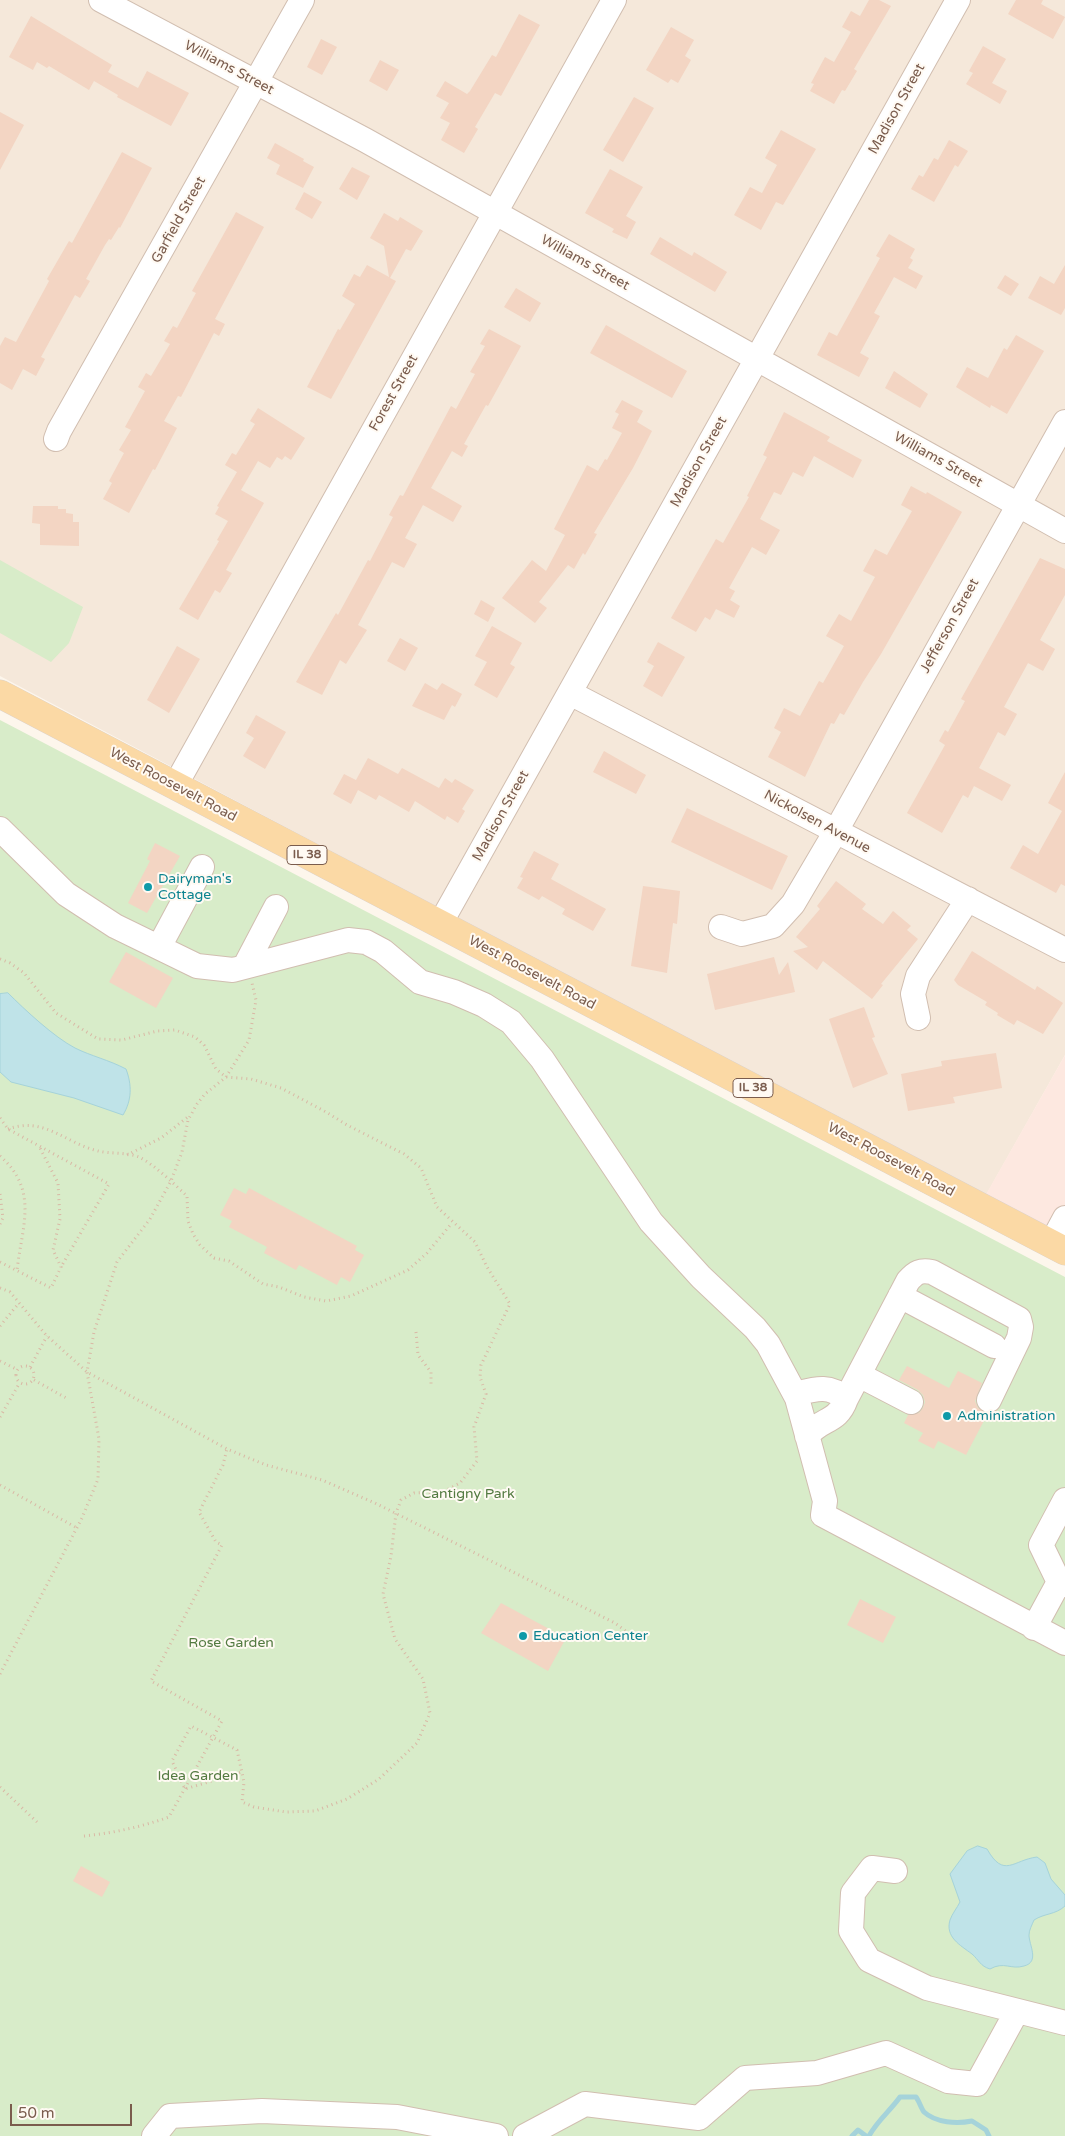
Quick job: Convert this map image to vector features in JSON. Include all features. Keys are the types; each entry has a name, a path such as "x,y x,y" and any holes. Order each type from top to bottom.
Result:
{"main road":[{"name":"West Roosevelt Road","path":"0,694 1058,1248"}],"street":[{"name":"Williams Street","path":"101,0 256,82 495,213 1065,531"},
{"name":"Garfield Street","path":"56,439 302,0"},
{"name":"Forest Street","path":"174,786 614,0"},
{"name":"Madison Street","path":"440,924 958,0"},
{"name":"Jefferson Street","path":"721,927 742,934 773,926 792,904 836,831 1065,422"},
{"name":"Nickolsen Avenue","path":"570,692 1065,950"},
{"path":"0,829 30,861 66,894 115,926 197,966 233,970 348,940 366,942 382,951 420,982 454,992 484,1005 510,1022 542,1059 651,1222 701,1277 755,1328 768,1344 795,1394 825,1501 823,1515 1065,1643"},
{"path":"159,947 202,868"},
{"path":"918,1018 913,994 918,976 968,900"},
{"path":"245,966 276,907"},
{"path":"1058,1248 1065,1218"},
{"path":"807,1436 814,1427 835,1418 842,1410 900,1296 915,1273 923,1271 932,1272 1019,1318 1021,1327 1019,1338 989,1400"},
{"path":"900,1296 994,1346"},
{"path":"859,1375 911,1402"},
{"path":"795,1394 810,1390 831,1389 839,1392 846,1399"},
{"path":"1034,1628 1062,1584 1041,1544 1065,1500"},
{"path":"895,1871 872,1868 853,1893 851,1931 869,1960 928,1988 1065,2023"},
{"path":"525,2136 585,2104 699,2118 745,2078 817,2073 886,2053 948,2081 977,2084 1017,2011"},
{"path":"154,2136 170,2116 262,2110 397,2117 496,2136"}],"path":[{"path":"0,959 10,963 24,973 56,1013 98,1039 122,1040 157,1030 175,1030 195,1037 204,1045 216,1069 226,1077 251,1079 281,1088 404,1154 421,1168 437,1207 474,1242 510,1304 481,1365 480,1377 486,1394 474,1427 477,1461 460,1483 443,1492 414,1493 401,1500 396,1513 391,1556 383,1594 395,1639 423,1679 430,1713 417,1743 379,1779 347,1799 315,1810 286,1812 254,1807 242,1802 244,1782 237,1750 191,1726 172,1761 185,1788"},
{"path":"0,1674 77,1528 98,1480 99,1439 87,1372 94,1332 117,1262 150,1218 171,1181 182,1152 184,1136 192,1113 205,1094 226,1077 249,1040 255,1018 256,1000 245,966"},
{"path":"126,1155 161,1138 192,1113"},
{"path":"0,1118 8,1129 109,1184 51,1288 0,1262"},
{"path":"8,1129 22,1124 38,1127 53,1131 97,1151 138,1157 171,1181 187,1196 188,1221 193,1234 200,1245 214,1258 229,1261 263,1284 279,1287 304,1298 326,1301 350,1296 408,1270 427,1253 452,1223"},
{"path":"39,1146 58,1183 60,1219 53,1250 61,1267"},
{"path":"0,1156 12,1166 22,1183 25,1210 17,1270"},
{"path":"0,1194 4,1218 0,1224"},
{"path":"0,1288 10,1292 47,1336 87,1372 227,1449 266,1465 322,1480 396,1513 615,1623 635,1638"},
{"path":"0,1326 19,1303"},
{"path":"416,1332 418,1355 431,1372 431,1386"},
{"path":"30,1367 47,1336"},
{"path":"0,1361 16,1370"},
{"path":"16,1370 23,1366 30,1367 34,1373 34,1380"},
{"path":"16,1370 19,1384"},
{"path":"19,1384 28,1384 34,1380"},
{"path":"34,1380 68,1399"},
{"path":"0,1417 19,1384"},
{"path":"84,1836 122,1831 169,1817 222,1721 151,1681 222,1545 216,1542 199,1512 223,1465 227,1449"},
{"path":"0,1485 77,1528"},
{"path":"185,1788 242,1772"},
{"path":"0,1787 37,1822"}],"shaded area":[{"path":"0,0 1065,0 1065,1055 985,1197 0,676"},
{"path":"1065,1055 1065,1237 985,1196"}],"green space":[{"path":"0,560 83,607 69,643 51,662 0,633"},
{"name":"Cantigny Park","path":"0,720 1065,1277 1065,2136 0,2136"}],"water":[{"path":"8,993 40,1023 67,1043 81,1051 126,1069 130,1092 128,1104 123,1115 74,1098 11,1082 0,1072 0,994"},
{"path":"978,1846 987,1849 993,1858 1004,1866 1037,1857 1045,1863 1051,1879 1065,1895 1065,1906 1034,1920 1029,1935 1033,1957 1029,1964 1019,1967 999,1966 987,1968 952,1936 949,1926 950,1920 960,1902 950,1874 967,1851"}],"building":[{"path":"869,0 879,0 891,6 854,69 857,71 845,91 842,90 834,104 810,91 814,84 811,83 825,57 834,62 851,32 842,27 851,11 860,16"},
{"path":"1016,0 1043,0 1041,4 1065,17 1053,39 1008,14"},
{"path":"519,14 540,25 501,96 495,93 475,127 478,129 464,153 441,140 450,123 440,118 449,103 436,96 445,81 467,94 492,55 496,57"},
{"path":"31,16 112,65 108,72 138,88 147,71 189,93 171,126 117,97 118,95 94,81 89,90 49,66 47,68 37,62 33,70 9,57"},
{"path":"671,27 694,40 685,56 691,60 678,83 671,79 668,83 646,70"},
{"path":"321,39 337,47 322,75 307,67"},
{"path":"983,46 1006,59 992,83 1007,91 1000,104 966,84 973,73 969,71"},
{"path":"380,60 399,70 387,91 369,81"},
{"path":"634,97 654,108 623,162 603,150"},
{"path":"0,112 24,125 0,170"},
{"path":"781,130 816,149 783,205 776,202 761,230 734,215 750,187 762,193 777,165 765,158"},
{"path":"949,140 968,151 958,167 955,165 934,202 911,189 919,175 923,177 934,158 938,160"},
{"path":"275,143 304,159 303,161 314,167 303,188 276,174 280,165 267,158"},
{"path":"122,152 152,168 120,228 105,245 86,279 90,281 80,298 75,295 41,357 45,359 36,376 23,369 12,390 0,383 0,346 5,337 16,342 49,281 47,279 69,241 72,243"},
{"path":"352,167 370,176 357,200 339,189"},
{"path":"610,169 643,187 626,216 636,222 627,239 612,232 614,229 585,213"},
{"path":"304,192 322,202 312,219 295,209"},
{"path":"236,212 264,227 215,319 225,324 219,336 214,333 181,397 178,396 164,421 177,428 129,513 103,499 112,483 109,481 124,453 119,450 131,430 125,427 145,391 138,387 146,373 151,376 170,344 164,341 173,326 177,328 196,293 192,291"},
{"path":"384,213 398,221 400,217 423,231 411,251 406,249 390,278 396,281 331,399 307,387 338,329 340,330 355,304 342,296 354,274 360,277 367,265 389,277 384,246 370,238"},
{"path":"889,234 915,249 910,258 913,260 908,268 923,276 916,289 894,277 874,313 880,316 860,353 869,358 859,377 817,355 829,332 837,336 880,258 876,256"},
{"path":"660,237 692,256 694,252 727,272 715,292 650,254"},
{"path":"1065,265 1065,308 1061,315 1028,298 1040,276 1054,284"},
{"path":"1005,275 1019,284 1011,296 997,288"},
{"path":"516,288 541,303 530,322 504,307"},
{"path":"606,325 687,371 672,398 590,353"},
{"path":"489,329 521,346 488,406 486,405 464,444 468,446 462,457 452,451 431,488 462,506 453,522 423,505 405,538 417,544 404,568 392,562 358,625 367,630 346,664 340,660 322,695 296,682 336,613 338,615 368,560 370,561 393,517 389,515 400,495 403,496 451,406 456,409 475,374 470,372 485,346 480,344"},
{"path":"1016,335 1044,351 1007,414 991,405 990,408 956,387 967,367 988,378 1004,348 1007,350"},
{"path":"894,371 928,394 920,408 885,388"},
{"path":"622,400 643,411 637,422 652,431 633,468 594,533 597,534 585,555 583,553 574,569 568,565 539,602 547,608 535,623 502,598 532,560 546,571 565,535 554,529 587,465 598,471 605,459 607,460 622,433 612,428 619,414 615,412"},
{"path":"258,408 305,438 291,460 285,456 282,460 277,457 270,468 258,461 241,490 264,503 226,570 232,573 220,593 215,590 198,620 179,609 219,541 217,540 228,521 215,514 219,507 217,506 237,472 225,465 232,453 236,455 255,424 250,421"},
{"path":"784,412 830,437 827,441 862,460 853,478 814,456 803,477 793,472 781,495 774,492 760,519 780,530 766,555 752,547 729,588 735,591 730,600 740,606 734,618 716,609 710,620 705,617 696,632 671,618 716,539 723,543 749,497 747,496 767,457 763,455"},
{"path":"911,486 926,494 927,492 962,512 844,715 840,713 834,724 831,723 805,777 768,757 781,732 774,728 784,708 800,716 819,681 823,683 844,646 826,636 839,614 851,621 875,577 863,571 875,549 887,555 912,511 901,505"},
{"path":"33,506 58,506 58,509 66,509 66,513 73,514 73,522 79,522 79,546 40,545 40,524 32,523"},
{"path":"1040,558 1065,569 1065,595 1040,640 1055,649 1043,671 1028,663 1004,707 1017,714 1005,736 998,732 979,768 1011,785 1002,801 974,786 968,798 963,795 942,833 907,813 945,745 939,741 945,730 948,732 965,701 961,699"},
{"path":"481,600 495,608 488,622 474,614"},
{"path":"492,626 522,643 510,664 515,667 497,698 474,685 487,662 475,656"},
{"path":"400,638 418,648 405,671 387,661"},
{"path":"658,642 685,657 662,697 643,686 654,666 647,662"},
{"path":"177,646 200,659 169,713 147,700"},
{"path":"425,683 437,690 442,683 462,694 455,707 452,705 444,720 412,706"},
{"path":"256,715 286,732 265,769 243,756 254,738 246,733"},
{"path":"604,751 646,775 636,794 593,772"},
{"path":"368,758 398,774 402,768 439,788 445,778 452,783 455,779 474,790 462,809 465,811 458,823 447,816 445,820 415,801 409,812 379,795 376,800 358,790 351,804 333,794 344,774 356,780"},
{"path":"1065,772 1065,886 1061,884 1056,893 1010,868 1023,845 1038,854 1062,811 1048,803"},
{"path":"687,808 788,856 772,890 671,842"},
{"name":"Dairyman's Cottage","path":"155,843 180,856 147,913 128,903 150,861 147,859"},
{"path":"534,851 559,864 551,879 606,909 593,931 562,914 565,909 542,896 539,900 517,888 523,878 520,877"},
{"path":"836,881 866,904 862,909 883,924 893,911 911,926 907,930 918,939 881,984 883,985 872,999 823,961 817,970 793,951 808,947 796,937 820,909 817,906"},
{"path":"643,886 680,891 677,924 673,923 667,973 631,966"},
{"path":"972,951 1035,990 1037,986 1063,1003 1043,1034 1017,1020 1014,1025 985,1005 987,1002 958,985 954,980"},
{"path":"126,952 173,978 156,1008 109,982"},
{"path":"774,957 779,975 788,962 795,992 715,1010 707,974"},
{"path":"864,1007 875,1037 872,1038 888,1074 853,1088 829,1019"},
{"path":"996,1053 1002,1088 953,1097 955,1103 908,1111 901,1074 942,1066 941,1061"},
{"path":"234,1188 246,1194 249,1188 357,1246 355,1250 364,1255 350,1282 341,1277 337,1285 299,1265 296,1270 264,1253 267,1247 229,1227 232,1221 220,1215"},
{"name":"Administration","path":"907,1366 949,1388 958,1371 982,1383 975,1401 978,1408 988,1413 966,1455 938,1441 934,1449 918,1441 923,1433 904,1423 908,1415 919,1413 925,1402 923,1395 918,1390 899,1380"},
{"path":"860,1599 896,1617 883,1643 847,1625"},
{"name":"Education Center","path":"501,1603 566,1638 548,1671 481,1633"},
{"path":"81,1866 110,1882 102,1897 73,1881"}],"waterway":[{"path":"869,2136 900,2097 916,2097 924,2112 934,2118 953,2122 972,2121 986,2130 989,2136"},
{"path":"852,2136 858,2130 866,2136"}],"place":[{"name":"Dairyman's Cottage","path":"148,887"},
{"name":"Administration","path":"947,1416"},
{"name":"Education Center","path":"523,1636"}],"park label":[{"name":"Rose Garden","path":"231,1643"},
{"name":"Idea Garden","path":"198,1776"}]}
